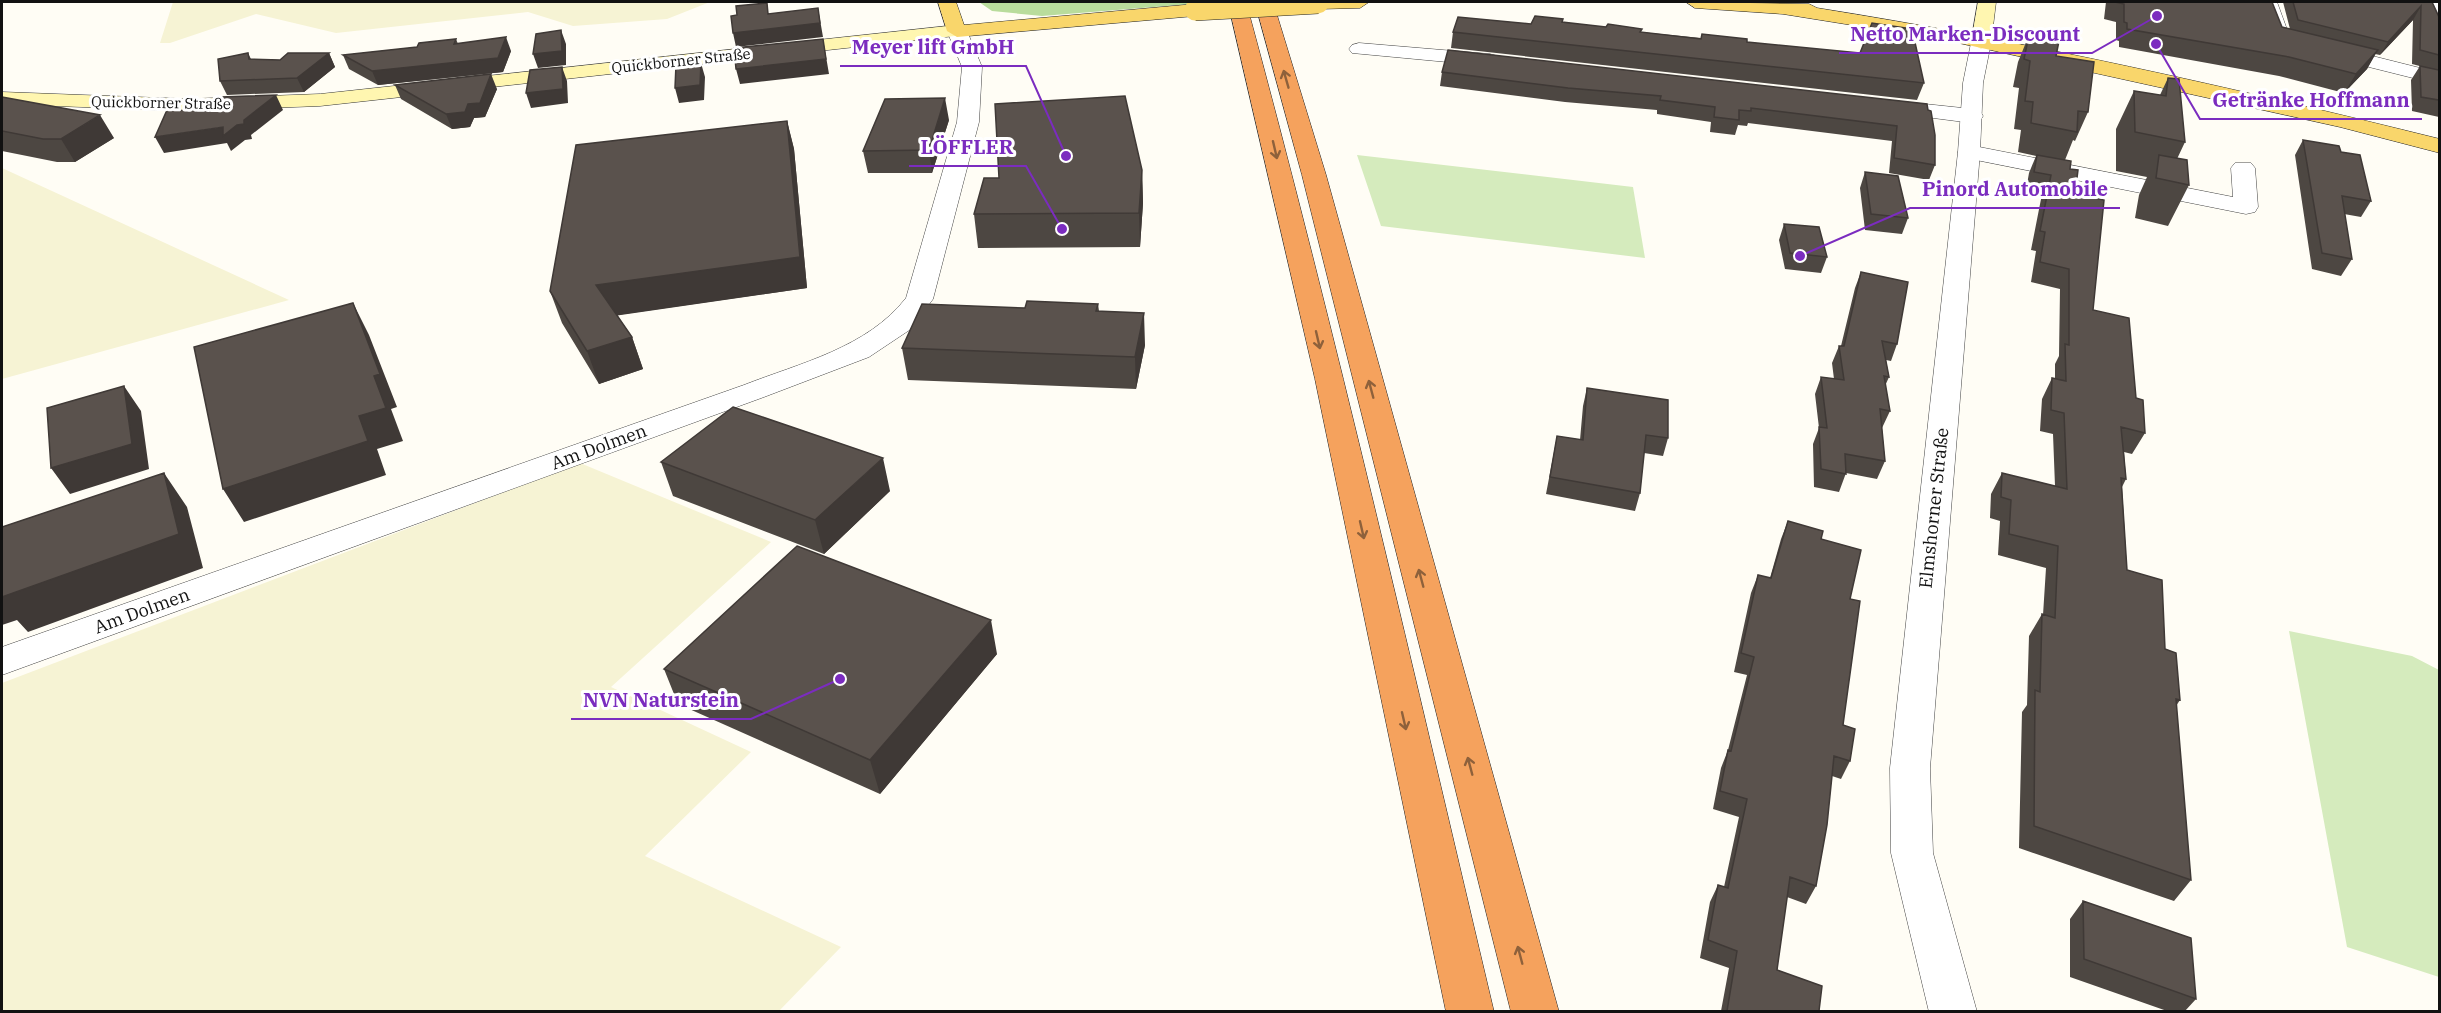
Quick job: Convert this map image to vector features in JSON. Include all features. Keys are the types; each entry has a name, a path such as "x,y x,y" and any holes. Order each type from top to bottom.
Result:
{"highway":[{"path":"1237,2 1306,286 1470,1011"},
{"path":"1264,2 1317,186 1535,1011"}],"main road":[{"path":"947,2 957,31"},
{"name":"Quickborner Straße","path":"2,98 189,105 320,100 957,31 1195,10 1360,2"},
{"path":"1695,2 1736,3 1786,9 1982,38 2439,146"},
{"name":"Elmshorner Straße","path":"1982,38 1987,2"}],"street":[{"path":"2268,2 2281,49 2429,76"},
{"path":"2400,2 2427,6"},
{"name":"Am Dolmen","path":"2,661 764,387 859,351 893,329 901,323 919,299 968,122 972,67 957,31"},
{"name":"Elmshorner Straße","path":"1953,1011 1912,853 1910,768 1969,152 1973,83 1982,38"},
{"path":"1359,49 1514,62"},
{"path":"1870,104 1972,116"},
{"path":"1969,152 2246,207 2242,168"}],"shaded area":[{"path":"173,2 710,2 667,19 573,26 528,12 336,33 256,14 170,43 160,43"},
{"path":"2,168 289,300 2,379"},
{"path":"580,463 771,542 611,687 751,752 645,856 841,947 779,1011 2,1012 2,683"}],"green space":[{"path":"979,2 1216,2 1042,16 992,11"},
{"path":"1357,155 1633,187 1645,258 1381,226"},
{"path":"2289,631 2412,656 2439,670 2439,977 2347,947"}],"building":[{"path":"2115,2 2272,2 2282,27 2378,50 2356,74 2289,57 2127,29 2127,23 2124,22 2124,4"},
{"path":"2293,2 2432,2 2439,17 2439,55 2420,50 2421,6 2388,42 2298,20"},
{"path":"767,3 768,14 818,8 820,23 733,33 731,16 737,15 736,6"},
{"path":"1535,16 1563,19 1562,22 1606,27 1608,24 1642,29 1640,32 1701,39 1702,34 1747,39 1747,42 1860,53 1872,23 1912,29 1924,83 1453,32 1458,17 1531,24"},
{"path":"561,30 562,51 533,54 536,34"},
{"path":"2029,35 2059,41 2056,56 2094,62 2088,112 2078,111 2077,132 2031,123 2033,102 2025,101 2030,61 2024,59"},
{"path":"506,37 498,58 372,71 343,55 417,47 419,43 456,39 454,44"},
{"path":"823,39 826,59 736,69 734,48"},
{"path":"1448,50 1927,104 1928,110 1931,111 1935,135 1935,165 1894,158 1897,126 1751,108 1751,111 1739,110 1739,120 1714,117 1715,107 1660,100 1661,96 1568,88 1442,72"},
{"path":"248,53 249,59 280,60 288,53 329,53 297,78 220,81 218,59"},
{"path":"701,63 700,85 675,88 676,65"},
{"path":"2420,66 2439,70 2439,100 2421,97"},
{"path":"562,67 563,89 526,93 530,70"},
{"path":"491,74 480,103 468,104 465,112 446,114 395,85"},
{"path":"2168,78 2179,79 2185,142 2135,132 2134,91 2166,96"},
{"path":"276,95 244,120 244,124 237,125 223,136 223,127 155,137 167,110 222,111 221,97"},
{"path":"1125,96 1142,170 1139,213 974,214 984,178 999,178 995,104"},
{"path":"2,97 100,115 61,139 43,139 2,131"},
{"path":"945,98 929,150 863,151 885,99"},
{"path":"787,121 800,257 596,285 632,337 587,351 550,291 576,145"},
{"path":"2303,140 2339,146 2341,152 2360,155 2371,201 2342,196 2352,259 2322,253"},
{"path":"2037,155 2071,161 2070,169 2078,170 2075,194 2104,200 2093,310 2129,318 2136,398 2143,400 2145,433 2121,427 2126,479 2121,478 2127,570 2162,580 2165,649 2176,653 2180,700 2176,699 2191,880 2034,826 2035,690 2040,692 2042,614 2055,618 2058,546 2009,534 2011,500 2001,497 2002,473 2067,489 2064,413 2051,410 2052,378 2066,381 2065,344 2069,345 2069,269 2040,262 2045,232 2040,231 2051,175 2034,172"},
{"path":"2159,155 2187,160 2189,185 2156,178"},
{"path":"1865,172 1898,176 1908,218 1871,214"},
{"path":"1784,224 1819,227 1827,257 1790,253"},
{"path":"1861,272 1908,282 1897,344 1882,341 1889,377 1884,376 1890,411 1880,409 1885,461 1845,454 1846,474 1821,469 1819,427 1827,428 1821,377 1844,380 1839,346 1844,346"},
{"path":"1027,301 1098,304 1096,311 1144,313 1135,357 902,348 922,304 1025,308"},
{"path":"353,303 380,374 374,376 386,408 359,416 368,441 223,489 194,347"},
{"path":"124,386 132,444 51,468 47,408"},
{"path":"1587,388 1668,400 1668,438 1646,435 1640,493 1550,477 1557,436 1583,440"},
{"path":"733,407 883,458 815,520 661,462"},
{"path":"164,473 179,534 2,597 2,527"},
{"path":"1788,521 1823,531 1821,539 1861,550 1850,599 1860,601 1843,725 1855,729 1850,761 1834,756 1827,825 1816,886 1790,877 1777,970 1822,986 1819,1011 1727,1011 1737,951 1708,940 1718,885 1728,888 1747,799 1720,791 1728,750 1731,751 1754,657 1741,653 1758,575 1771,578"},
{"path":"797,546 991,620 870,760 664,669"},
{"path":"2083,901 2191,938 2196,999 2084,959"}],"place":[{"name":"Netto Marken-Discount","path":"2157,16"},
{"name":"Getränke Hoffmann","path":"2156,44"},
{"name":"Meyer lift GmbH","path":"1066,156"},
{"name":"LÖFFLER","path":"1062,229"},
{"name":"Pinord Automobile","path":"1800,256"},
{"name":"NVN Naturstein","path":"840,679"}]}
